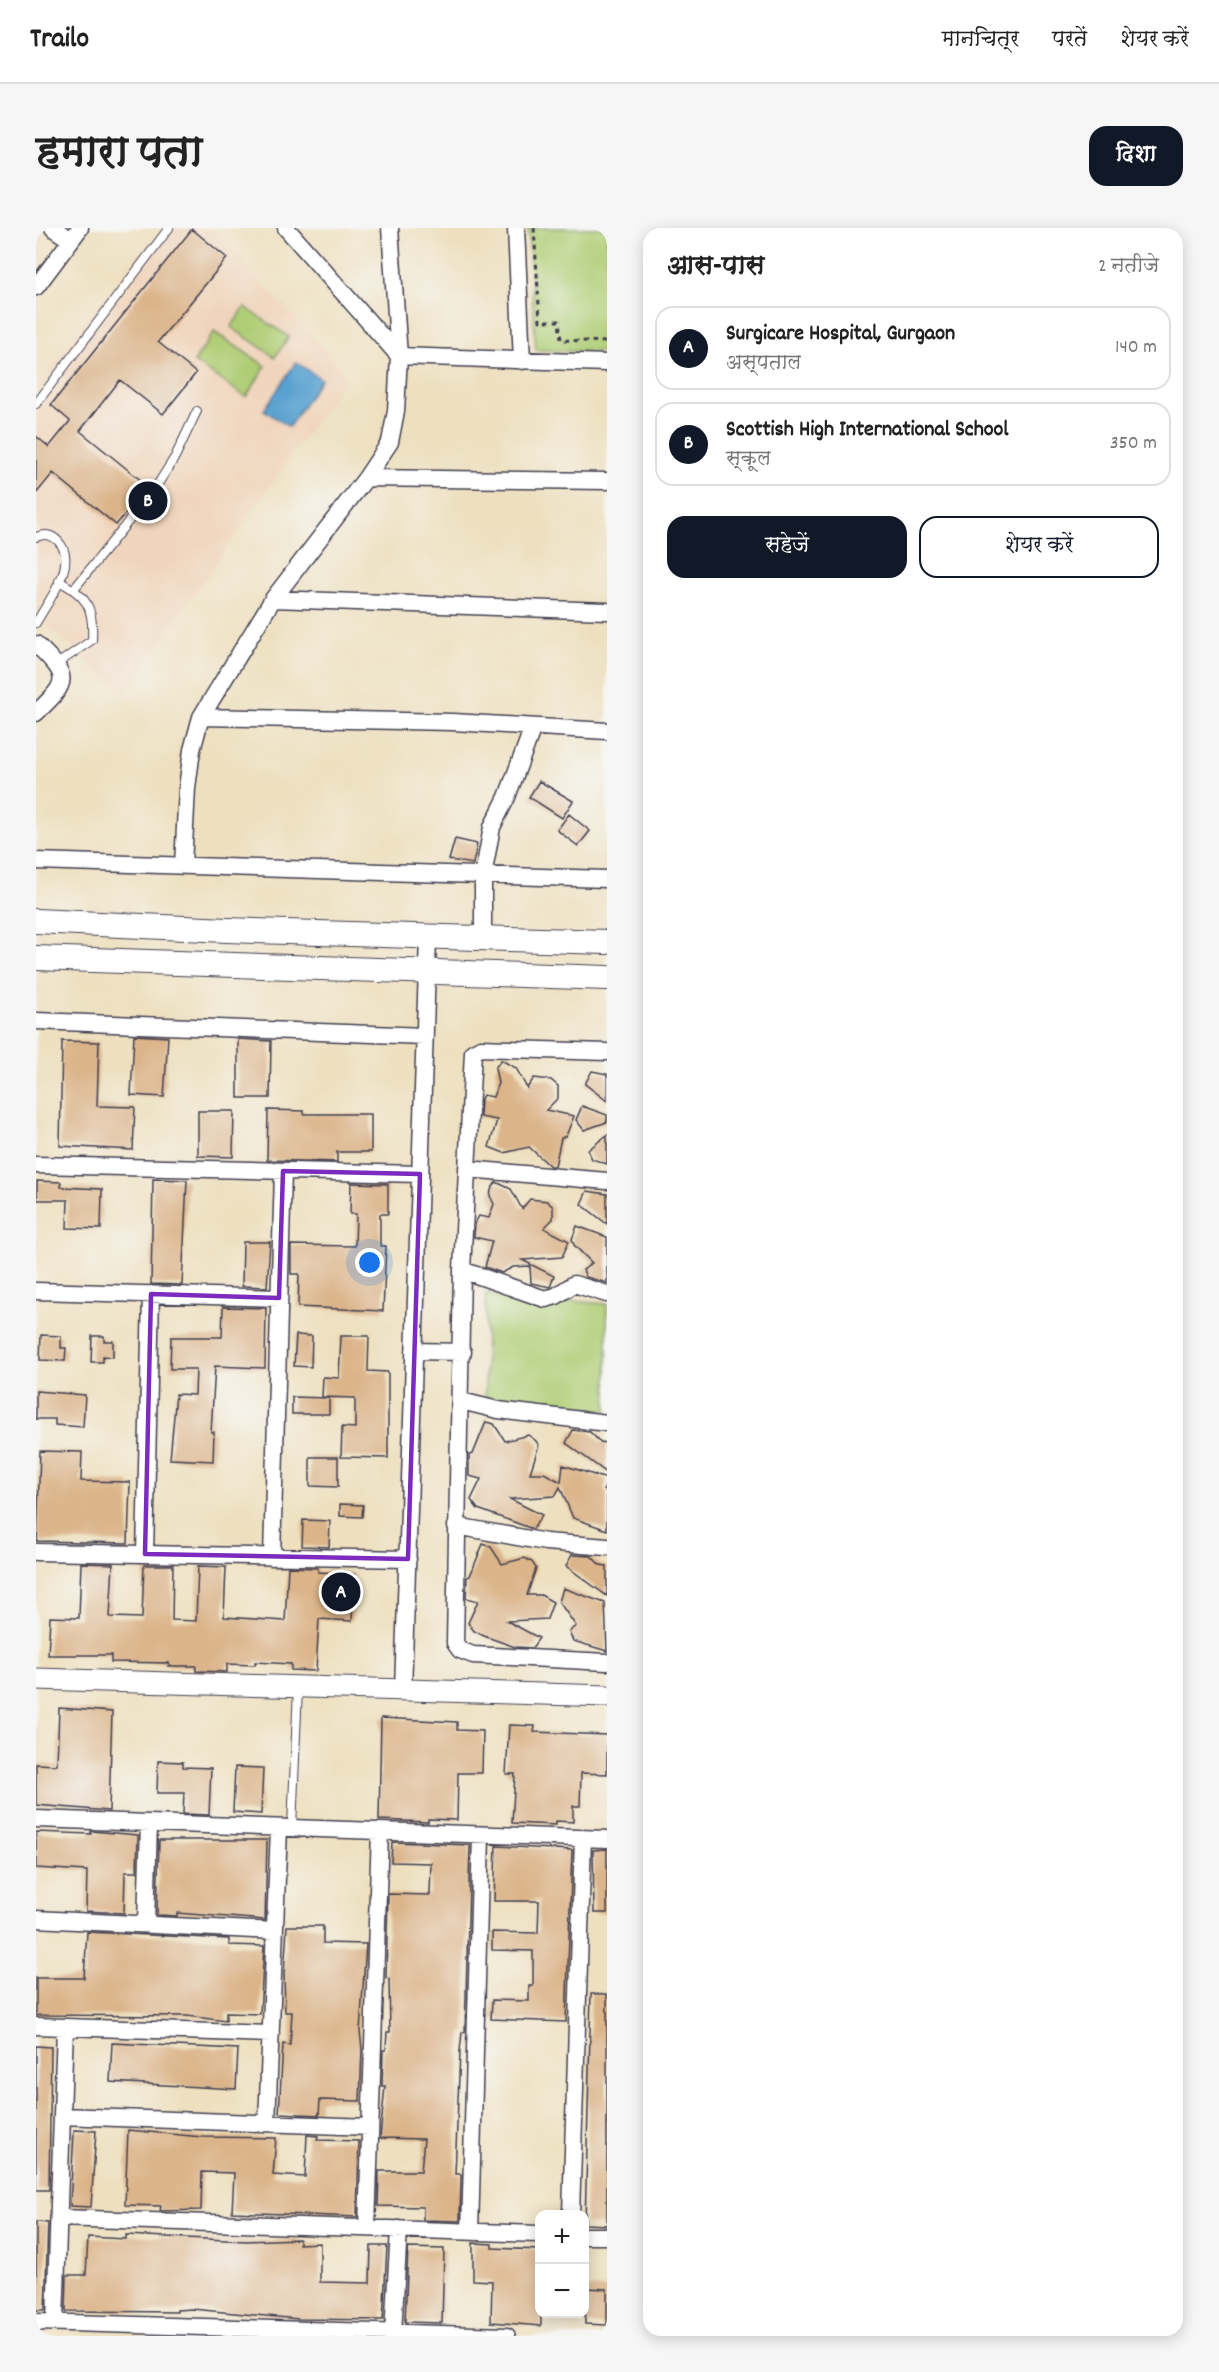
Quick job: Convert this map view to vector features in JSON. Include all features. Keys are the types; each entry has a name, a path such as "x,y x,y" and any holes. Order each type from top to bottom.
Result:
{"main road":[{"path":"36,921 428,938 607,942"},
{"path":"36,958 607,978"}],"street":[{"path":"36,287 76,234 53,228"},
{"path":"286,228 399,356 607,363"},
{"path":"183,865 187,789 192,750 201,717 273,599 366,478 390,442 396,411 399,356 390,228"},
{"path":"516,228 522,361"},
{"path":"366,478 607,481"},
{"path":"273,599 607,611"},
{"path":"36,644 57,664 62,675 60,690 36,713"},
{"path":"201,717 607,731"},
{"path":"483,940 483,876 492,827 507,797 533,727"},
{"path":"36,861 607,879"},
{"path":"403,1690 428,938"},
{"path":"36,1021 425,1036"},
{"path":"607,1052 483,1048 474,1050 462,1270 463,1352 456,1526 455,1643 460,1650 473,1655 607,1662"},
{"path":"36,1165 420,1174"},
{"path":"467,1169 607,1181"},
{"path":"272,1557 283,1171"},
{"path":"462,1270 544,1299 556,1296 574,1284 607,1293"},
{"path":"36,1291 279,1298"},
{"path":"145,1554 151,1294"},
{"path":"414,1351 463,1352"},
{"path":"461,1401 498,1410 607,1423"},
{"path":"456,1526 546,1542 607,1547"},
{"path":"36,1552 408,1559"},
{"path":"36,1678 607,1696"},
{"path":"36,1819 607,1839"},
{"path":"146,1924 149,1823"},
{"path":"267,2123 275,1931 286,1828"},
{"path":"366,2228 380,1831"},
{"path":"470,2232 482,1835"},
{"path":"571,2210 584,1838"},
{"path":"36,1919 275,1931"},
{"path":"36,2026 271,2034"},
{"path":"55,2322 65,2027"},
{"path":"62,2116 370,2127"},
{"path":"59,2218 535,2234"},
{"path":"393,2332 399,2229"},
{"path":"589,2236 607,2236"},
{"path":"36,2322 507,2336"}],"lane":[{"path":"36,404 169,228"},
{"path":"74,589 156,487 175,457 197,411"},
{"path":"36,537 43,534 52,536 62,544 65,562 59,581 36,623"},
{"path":"57,664 70,658 92,640 93,622 80,592 59,581"},
{"path":"286,1828 298,1687"}],"path":[{"path":"534,228 540,321 559,321 561,340 607,342"}],"highlighted area":[{"path":"283,1171 420,1174 408,1559 145,1554 151,1294 279,1298"}],"shaded area":[{"path":"161,228 212,228 348,375 124,694 36,616 36,385"}],"green space":[{"path":"528,228 607,228 607,352 536,350"},
{"path":"245,307 289,337 275,357 231,327"},
{"path":"214,332 266,366 246,397 194,362"},
{"path":"486,1294 607,1304 607,1411 485,1398"}],"water":[{"path":"296,362 321,379 289,427 264,410"}],"building":[{"path":"192,229 227,258 158,342 196,373 163,414 120,380 80,431 148,486 116,525 53,473 36,494 36,436 49,447 70,421 51,405"},
{"path":"539,781 573,801 562,818 529,797"},
{"path":"569,814 590,831 578,846 557,830"},
{"path":"455,839 477,844 473,864 449,860"},
{"path":"134,1035 168,1037 164,1097 131,1095"},
{"path":"238,1039 271,1041 270,1098 238,1098"},
{"path":"62,1041 99,1042 97,1106 135,1107 133,1150 60,1146"},
{"path":"501,1060 516,1068 527,1088 534,1078 551,1080 558,1086 558,1098 546,1110 574,1116 566,1136 561,1138 555,1166 550,1166 529,1147 504,1153 489,1147 497,1120 480,1117 481,1099 483,1095 493,1097 498,1083 495,1068"},
{"path":"592,1071 607,1074 607,1101 585,1084"},
{"path":"582,1106 607,1115 607,1122 584,1130 576,1120"},
{"path":"268,1110 304,1111 304,1114 371,1114 371,1152 337,1152 337,1162 267,1160"},
{"path":"198,1111 234,1111 233,1157 198,1156"},
{"path":"607,1135 607,1164 592,1159 588,1150"},
{"path":"153,1179 187,1180 182,1285 151,1284"},
{"path":"37,1181 61,1182 61,1187 102,1189 101,1229 67,1228 68,1200 37,1200"},
{"path":"496,1182 511,1189 522,1209 530,1199 547,1201 553,1207 553,1219 544,1228 569,1241 562,1257 522,1260 554,1276 550,1287 531,1283 530,1266 513,1267 502,1273 485,1267 492,1241 474,1237 475,1223 479,1216 489,1218 494,1204 490,1196 491,1190"},
{"path":"351,1183 388,1184 388,1214 380,1214 380,1246 386,1246 383,1311 298,1307 299,1274 291,1274 291,1245 355,1246 356,1214 350,1214"},
{"path":"587,1191 607,1194 607,1224 581,1204"},
{"path":"577,1226 607,1237 607,1283 586,1277 583,1270 592,1263 574,1245 572,1239"},
{"path":"243,1242 270,1242 267,1287 242,1286"},
{"path":"223,1307 266,1308 265,1368 215,1366 211,1432 214,1432 213,1461 170,1459 176,1394 195,1395 196,1369 170,1369 171,1337 222,1337"},
{"path":"41,1335 61,1336 61,1348 66,1348 65,1361 40,1360"},
{"path":"296,1335 312,1336 311,1367 294,1366"},
{"path":"92,1336 104,1336 104,1341 113,1341 113,1357 103,1356 103,1362 91,1362"},
{"path":"341,1336 369,1336 368,1371 388,1372 388,1458 341,1457 342,1427 355,1428 355,1398 322,1397 323,1377 339,1378"},
{"path":"36,1391 85,1395 83,1427 55,1425 55,1419 36,1419"},
{"path":"292,1397 329,1398 329,1414 292,1414"},
{"path":"486,1422 494,1424 505,1441 528,1435 535,1440 539,1445 530,1473 544,1473 561,1482 563,1465 607,1479 604,1490 607,1492 607,1530 573,1518 560,1487 555,1496 510,1499 542,1515 533,1529 478,1509 471,1500 481,1479 469,1476 469,1455 473,1454"},
{"path":"573,1430 590,1432 600,1442 607,1443 607,1473 566,1443"},
{"path":"40,1451 82,1452 81,1481 130,1482 128,1543 37,1541"},
{"path":"310,1457 338,1457 338,1487 310,1486"},
{"path":"340,1504 363,1505 362,1517 340,1516"},
{"path":"303,1520 330,1521 329,1547 302,1546"},
{"path":"483,1544 491,1547 502,1564 525,1558 532,1562 536,1568 527,1595 541,1595 553,1602 547,1619 507,1621 539,1638 532,1648 515,1647 484,1636 474,1631 468,1623 478,1601 466,1598 467,1577 470,1576"},
{"path":"572,1555 591,1556 600,1565 607,1566 607,1596 566,1566"},
{"path":"81,1563 113,1564 110,1617 142,1618 144,1565 173,1565 172,1620 196,1621 198,1566 226,1567 224,1617 285,1621 288,1567 318,1568 318,1572 354,1574 352,1621 319,1619 316,1671 291,1670 291,1664 255,1662 255,1665 227,1664 227,1672 196,1671 196,1666 168,1666 169,1663 111,1662 111,1655 48,1655 50,1617 79,1618"},
{"path":"563,1588 605,1603 607,1651 573,1641 569,1631 576,1626 559,1602"},
{"path":"59,1708 112,1712 109,1811 36,1805 36,1764 57,1765"},
{"path":"381,1718 457,1722 457,1730 483,1731 482,1773 458,1773 457,1820 428,1819 428,1822 379,1820"},
{"path":"509,1725 535,1726 534,1732 607,1735 607,1774 581,1773 580,1806 573,1806 573,1822 556,1821 556,1825 512,1823 515,1774 506,1774"},
{"path":"158,1761 183,1762 183,1767 211,1768 209,1815 183,1814 184,1793 157,1793"},
{"path":"235,1767 263,1768 261,1814 233,1812"},
{"path":"91,1831 138,1835 137,1872 125,1872 124,1913 86,1911 87,1871 36,1868 36,1832 91,1834"},
{"path":"159,1840 267,1840 265,1920 177,1913 177,1916 157,1915"},
{"path":"392,1842 470,1845 465,2032 462,2032 460,2051 455,2174 461,2174 460,2221 423,2220 423,2207 378,2206 379,2171 421,2171 424,2139 380,2138 385,2086 382,2086 383,2050 386,2050 387,2032 390,2032 389,1979 386,1978 388,1894 430,1895 431,1863 391,1862"},
{"path":"496,1846 572,1850 566,2022 491,2019 492,2000 529,2001 529,1986 533,1986 533,1951 492,1950 492,1932 538,1933 539,1901 494,1901"},
{"path":"607,1849 607,1913 594,1913 593,1850"},
{"path":"287,1926 323,1926 323,1943 366,1944 360,2031 362,2049 360,2101 320,2100 319,2115 279,2113 283,2044 290,2045 292,2012 285,2012 284,1975"},
{"path":"87,1932 229,1939 229,1945 264,1946 260,2014 226,2013 226,2021 187,2016 36,2015 36,1978 84,1978"},
{"path":"591,1994 607,1994 607,2225 589,2224 589,2210 585,2210"},
{"path":"112,2043 238,2049 236,2089 110,2082"},
{"path":"36,2046 51,2047 49,2190 36,2190"},
{"path":"74,2130 96,2131 91,2207 70,2206"},
{"path":"128,2130 202,2137 276,2138 273,2175 305,2177 307,2135 318,2136 317,2140 359,2141 357,2217 232,2212 234,2173 202,2172 201,2210 160,2211 161,2206 125,2205"},
{"path":"36,2222 48,2223 45,2310 36,2310"},
{"path":"126,2235 246,2241 299,2239 299,2244 320,2243 320,2282 370,2283 371,2246 387,2246 383,2320 299,2319 192,2309 177,2310 177,2312 66,2311 67,2275 86,2275 88,2237 126,2239"},
{"path":"473,2243 492,2244 492,2248 535,2250 535,2318 541,2318 541,2326 491,2322 492,2281 473,2280"},
{"path":"408,2248 444,2249 442,2323 405,2322"},
{"path":"589,2288 607,2289 607,2325 585,2324 585,2318 589,2318"}],"place":[{"name":"Scottish High International School","path":"148,501"},
{"name":"Surgicare Hospital, Gurgaon","path":"341,1592"}]}
